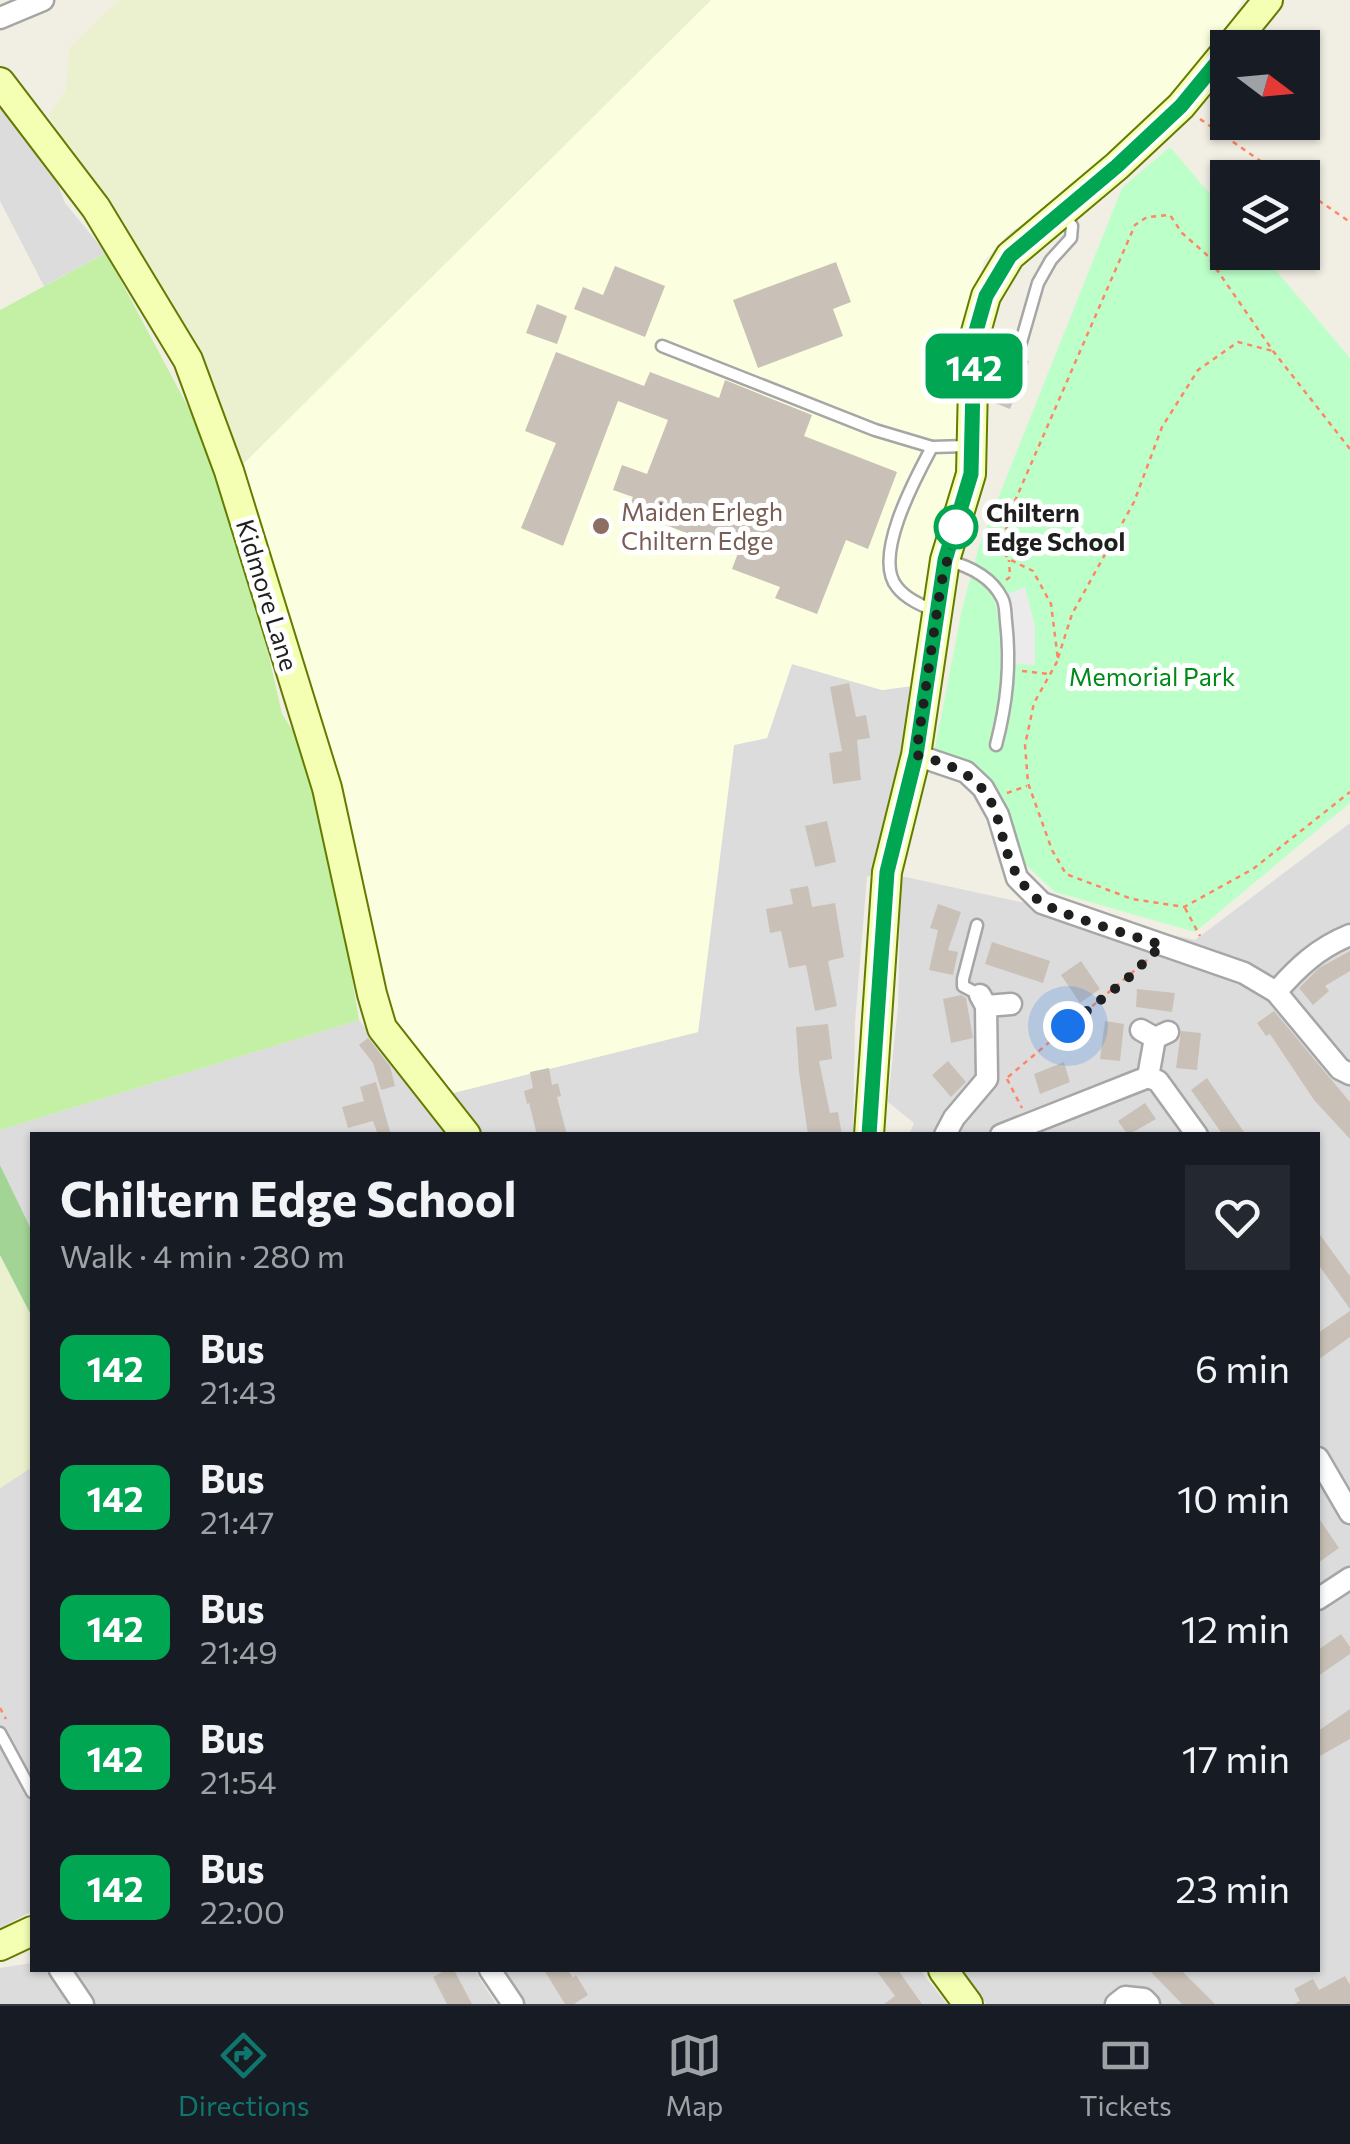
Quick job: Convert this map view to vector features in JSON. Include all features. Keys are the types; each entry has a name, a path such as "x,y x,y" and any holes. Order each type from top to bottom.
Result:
{"street":[{"path":"0,18 43,0"},
{"path":"1243,30 1268,0"},
{"path":"869,1132 887,872 916,755 945,560 965,499 974,446 974,338 986,296 1010,256 1181,106 1210,70"},
{"name":"Kidmore Lane","path":"0,82 96,208 188,360 228,471 327,788 382,1028 464,1132"},
{"path":"916,755 966,772 983,788 998,815 1016,878 1042,904 1244,973 1276,992 1340,1069 1350,1074"},
{"path":"1276,992 1299,966 1328,944 1350,936"},
{"path":"947,1132 954,1118 997,1079 983,1000 1011,1004"},
{"path":"1148,1077 1155,1033"},
{"path":"1009,1132 1148,1077 1158,1081 1195,1132"},
{"path":"1320,1461 1350,1513"},
{"path":"1320,1598 1350,1578"},
{"path":"0,1946 30,1932"},
{"path":"61,1972 83,2004"},
{"path":"491,1972 512,2004"},
{"path":"944,1972 968,2004"},
{"path":"1116,2004 1125,1996 1144,1999 1149,2004"}],"lane":[{"path":"1017,356 1038,283 1051,260 1071,238 1072,226 1063,213"},
{"path":"662,346 875,430 932,448 974,446"},
{"path":"932,448 890,543 890,566 894,586 913,601 938,612"},
{"path":"945,560 969,566 1004,600 1008,698 996,745"},
{"path":"977,925 963,979 964,986 983,1000"},
{"path":"0,1733 30,1788"}],"path":[{"path":"1181,106 1260,160"},
{"path":"1320,201 1350,222"},
{"path":"1058,660 1051,604 1033,571 1009,559 1001,550 1010,510 1135,225 1148,218 1170,215 1182,233 1206,254 1273,351 1350,449"},
{"path":"1273,351 1238,342 1198,370 1162,428 1134,502 1072,614 1058,660 1034,703 1025,745 1029,785 1052,850 1066,874 1132,899 1184,907 1253,869 1350,792"},
{"path":"994,588 1010,577 1009,559"},
{"path":"1009,669 1050,674"},
{"path":"990,800 1029,785"},
{"path":"1184,907 1209,955 1207,961"},
{"path":"1030,1124 997,1079 1126,980 1162,945"}],"shaded area":[{"path":"119,0 711,0 234,473 98,218 49,114 66,90 69,48"},
{"name":"Maiden Erlegh Chiltern Edge","path":"711,0 1243,0 1225,30 1210,30 1210,49 1151,125 1087,190 1011,231 984,261 957,371 963,456 919,685 882,690 792,664 767,738 734,745 698,1032 449,1094 380,1010 364,886 333,761 294,693 234,473"},
{"path":"0,94 32,119 65,203 106,253 44,286 0,201"},
{"path":"1025,587 1035,626 1035,665 1000,663 1002,631 994,599"},
{"path":"792,664 882,690 919,685 878,872 867,877 855,1022 853,1132 30,1132 30,1227 0,1165 0,1130 359,1020 431,1107 449,1094 698,1032 734,744 767,738"},
{"path":"1350,823 1350,2004 986,2004 962,1972 1320,1972 1320,1132 910,1132 914,1123 888,1102 898,1006 901,876 1195,940"},
{"path":"0,1255 30,1313 30,1468 0,1488"},
{"path":"30,1468 30,1912 0,1928 0,1488"},
{"path":"30,1963 30,1972 475,1972 496,2004 0,2004 0,1968"},
{"path":"503,1972 922,1972 947,2004 524,2004"}],"green space":[{"name":"Memorial Park","path":"1170,147 1210,194 1210,270 1275,270 1350,358 1350,803 1195,932 1055,892 1026,865 976,770 935,748 962,609 979,546 1122,188"},
{"path":"106,253 203,435 244,547 282,714 316,767 359,1020 0,1130 0,310"},
{"path":"0,1165 30,1227 30,1313 0,1255"}],"building":[{"path":"836,262 851,302 833,309 843,336 758,368 733,300"},
{"path":"615,266 665,286 645,337 574,309 583,287 603,295"},
{"path":"537,304 567,316 557,344 526,333"},
{"path":"556,352 644,386 650,372 719,398 725,380 812,415 804,436 897,472 868,549 846,540 817,614 775,598 780,587 732,569 738,553 627,510 633,497 613,490 622,465 647,474 668,420 618,401 563,546 521,528 556,443 525,431"},
{"path":"1007,352 1014,364 1029,361 1010,409 990,401 990,389"},
{"path":"849,683 856,717 866,715 870,738 857,740 861,780 833,784 829,753 842,751 830,687"},
{"path":"827,821 836,862 815,867 805,826"},
{"path":"808,886 812,907 835,903 844,957 828,961 837,1006 815,1011 806,965 789,968 781,931 770,933 766,909 793,904 790,889"},
{"path":"938,904 961,912 948,950 958,952 953,975 929,970 938,930 930,928"},
{"path":"992,942 1050,961 1043,983 985,964"},
{"path":"1350,951 1350,971 1325,986 1329,991 1313,1005 1299,988 1319,968"},
{"path":"1081,961 1100,989 1080,1003 1061,975"},
{"path":"1137,989 1175,993 1172,1012 1136,1007"},
{"path":"961,995 966,998 973,1038 951,1043 943,999"},
{"path":"1274,1011 1350,1102 1350,1139 1314,1100 1270,1034 1266,1036 1257,1023"},
{"path":"1105,1021 1124,1024 1120,1061 1100,1059"},
{"path":"828,1024 832,1059 819,1061 830,1113 838,1112 841,1132 808,1132 796,1027"},
{"path":"1181,1031 1201,1033 1197,1070 1176,1068"},
{"path":"368,1038 390,1066 395,1086 381,1090 373,1063 359,1045"},
{"path":"948,1061 966,1082 951,1097 932,1075"},
{"path":"1064,1062 1070,1082 1040,1094 1034,1074"},
{"path":"549,1068 552,1085 558,1083 561,1096 557,1097 566,1132 536,1132 524,1091 533,1088 530,1072"},
{"path":"1207,1078 1244,1132 1221,1132 1191,1090"},
{"path":"376,1082 390,1132 377,1132 373,1121 348,1128 342,1107 364,1101 360,1087"},
{"path":"1145,1103 1156,1119 1133,1132 1126,1132 1118,1121"},
{"path":"1320,1235 1350,1276 1350,1309 1320,1267"},
{"path":"1350,1311 1350,1337 1320,1359 1320,1332"},
{"path":"1320,1520 1339,1548 1320,1562"},
{"path":"1341,1634 1350,1654 1320,1675 1320,1649"},
{"path":"1350,1709 1350,1739 1320,1756 1320,1730"},
{"path":"455,1972 472,2004 447,2004 433,1977"},
{"path":"545,1972 569,1972 573,1978 576,1975 588,1995 574,2004 565,2004"},
{"path":"877,1972 899,1972 922,2004 884,2004 895,1996"},
{"path":"1151,1972 1183,1972 1215,2004 1182,2004"},
{"path":"1345,1976 1350,1985 1350,2004 1294,2004 1300,2001 1294,1989 1313,1979 1319,1990"}],"bus line":[{"name":"142","path":"869,1132 887,872 923,719 945,560 971,474 974,338 986,296 1010,256 1117,166 1181,106 1210,71"}],"place":[{"name":"Maiden Erlegh Chiltern Edge","path":"601,526"},
{"name":"Chiltern Edge School","path":"956,527"}],"route":[{"path":"956,527 945,560 916,755 966,772 983,788 998,815 1016,878 1042,904 1162,945 1126,980 1068,1026"}]}
